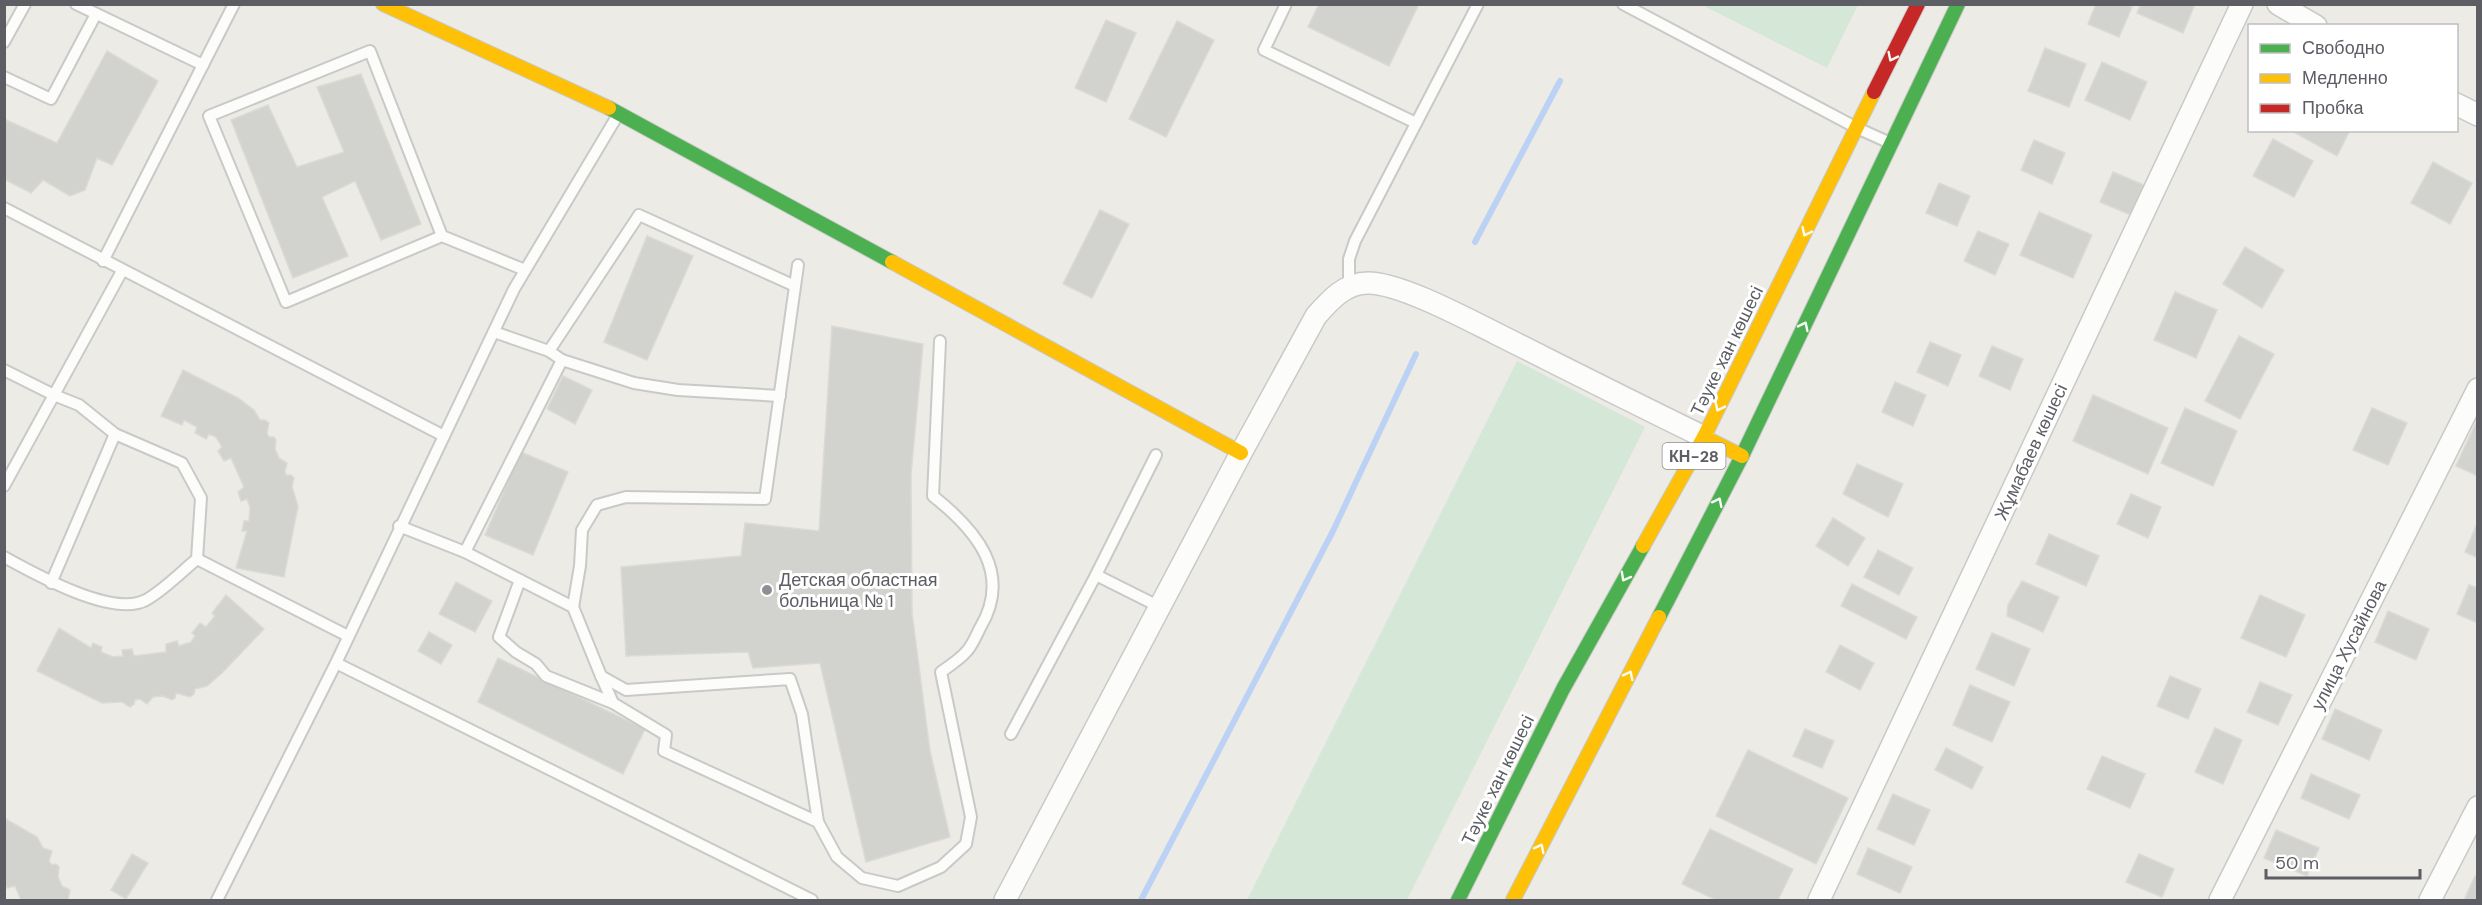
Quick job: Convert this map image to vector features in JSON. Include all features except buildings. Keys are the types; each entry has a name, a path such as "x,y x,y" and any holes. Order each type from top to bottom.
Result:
{"main road":[{"path":"383,4 619,111 1241,453"},
{"name":"Тәуке хан көшесі","path":"1458,900 1563,689 1704,437 1918,4"},
{"name":"КН-28","path":"1513,900 1742,456 1958,4"},
{"path":"1704,437 1742,456"}],"street":[{"name":"Жұмабаев көшесі","path":"1819,900 2242,4"},
{"path":"2278,4 2313,24"},
{"path":"2458,105 2478,115"},
{"path":"1005,900 1241,453 1316,316 1331,299 1349,286 1367,283 1391,286 1465,319 1704,437"},
{"name":"улица Хусайнова","path":"2220,900 2478,389"},
{"path":"2430,900 2478,807"}],"lane":[{"path":"4,42 25,4"},
{"path":"76,4 203,65"},
{"path":"103,261 234,4"},
{"path":"1286,4 1264,50 1416,123"},
{"path":"1349,286 1349,259 1355,241 1478,4"},
{"path":"1623,4 1891,144"},
{"path":"4,76 51,99 96,14"},
{"path":"442,236 370,51 209,116 286,302 442,236 525,270"},
{"path":"217,900 336,663 399,526 525,270 619,111"},
{"path":"4,208 444,436"},
{"path":"549,351 639,215 795,286"},
{"path":"613,703 573,607 580,566 582,530 597,505 626,497 765,499 798,266"},
{"path":"4,486 122,271"},
{"path":"494,332 549,351 562,360 634,383 678,390 780,396"},
{"path":"601,676 627,690 790,680 802,714 818,822 837,857 862,878 898,886 941,867 966,844 971,817 940,672 966,652 988,614 994,584 986,552 959,517 933,496 940,341"},
{"path":"465,552 562,360"},
{"path":"4,370 79,405 115,434 182,463 201,498 197,559 145,600 121,606 51,584 4,557"},
{"path":"51,584 115,434"},
{"path":"1011,734 1096,575 1156,455"},
{"path":"399,526 465,552 573,607"},
{"path":"197,559 348,636"},
{"path":"1096,575 1160,607"},
{"path":"520,580 499,637 516,652 537,664 546,676 613,703 666,735 664,750 818,822"},
{"path":"336,663 812,900"}],"green space":[{"path":"1702,5 1858,5 1827,68"},
{"path":"1517,361 1645,427 1407,900 1247,900"}],"waterway":[{"path":"1475,242 1560,81"},
{"path":"1141,900 1333,531 1416,354"}],"traffic: fast":[{"path":"1659,617 1742,456 1958,4"},
{"path":"609,108 892,262"},
{"path":"1458,900 1563,689 1643,546"}],"traffic: slow":[{"path":"383,4 609,108"},
{"path":"1643,546 1704,437 1874,92"},
{"path":"892,262 1241,453"},
{"path":"1704,437 1742,456"},
{"path":"1513,900 1659,617"}],"traffic: jam":[{"path":"1874,92 1918,4"}],"place":[{"name":"Детская областная больница № 1","path":"767,590"}]}
